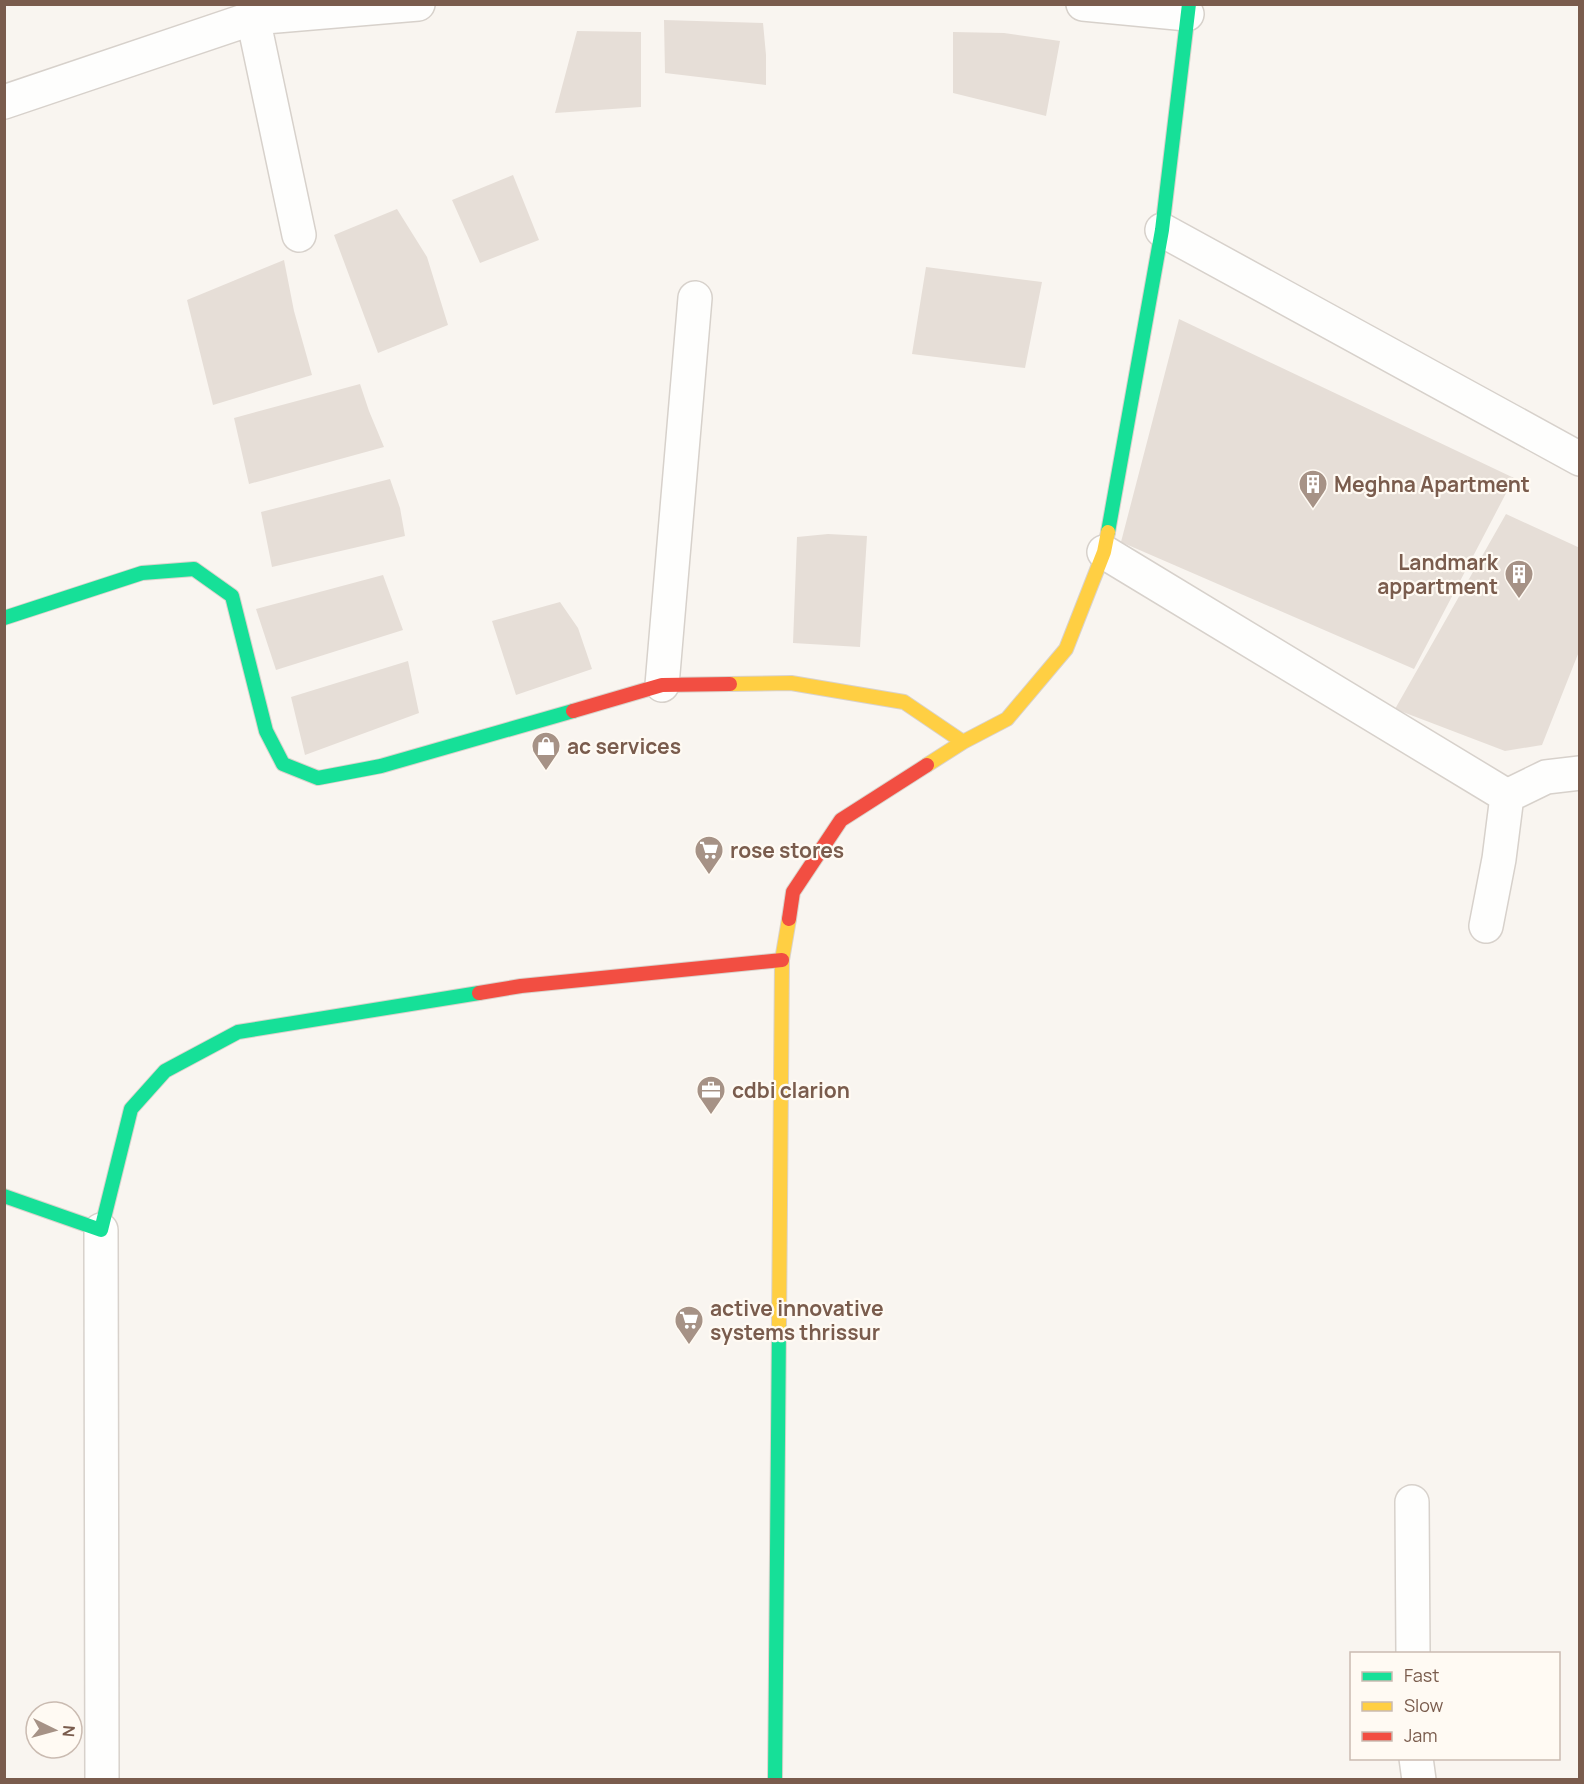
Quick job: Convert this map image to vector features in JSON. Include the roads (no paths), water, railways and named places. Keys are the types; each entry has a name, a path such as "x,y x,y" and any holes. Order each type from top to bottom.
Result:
{"street":[{"path":"4,102 253,18 418,4"},
{"path":"775,1779 782,960 793,892 841,820 963,742 1007,719 1066,649 1104,552 1162,230 1188,9 1083,4"},
{"path":"253,18 299,235"},
{"path":"1162,230 1580,459"},
{"path":"662,685 695,298"},
{"path":"1104,552 1508,796"},
{"path":"4,618 142,573 194,568 232,596 266,731 283,764 318,778 381,766 662,685 791,683 904,702 963,742"},
{"path":"1508,796 1546,777 1580,773"},
{"path":"1486,926 1508,796"},
{"path":"102,1779 101,1230 131,1109 165,1071 238,1032 522,986 782,960"},
{"path":"4,1196 101,1230"},
{"path":"1412,1502 1413,1652"},
{"path":"1416,1760 1419,1779"}],"place":[{"name":"Meghna Apartment","path":"1313,510"},
{"name":"Landmark appartment","path":"1519,600"},
{"name":"ac services","path":"546,772"},
{"name":"rose stores","path":"709,876"},
{"name":"cdbi clarion","path":"711,1116"},
{"name":"active innovative systems thrissur","path":"689,1346"}]}
